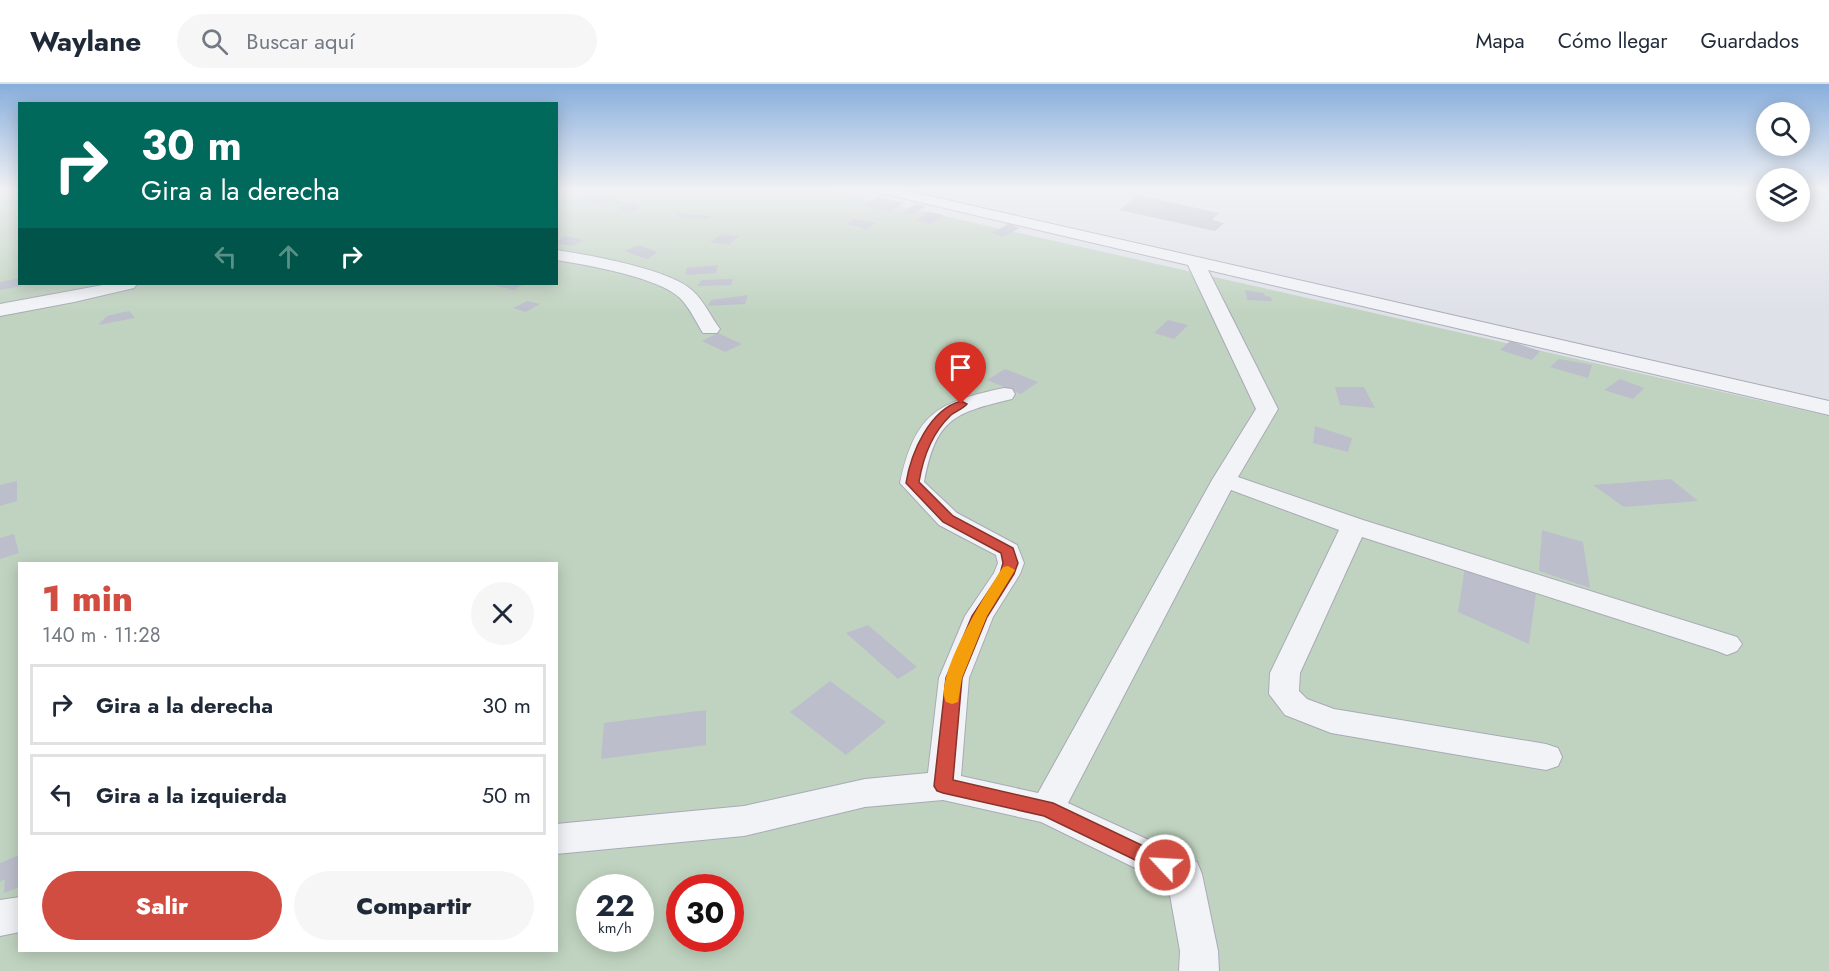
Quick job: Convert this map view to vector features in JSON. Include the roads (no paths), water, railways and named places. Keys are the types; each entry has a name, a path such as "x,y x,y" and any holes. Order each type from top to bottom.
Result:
{"street":[{"path":"1062,230 1829,408"},
{"path":"558,255 596,261 672,285 686,294 710,329"},
{"path":"1047,809 1224,480 1267,409 1195,261"},
{"path":"0,310 124,285"},
{"path":"943,786 954,678 979,616 1007,574 1011,563 1008,551 948,519 912,483 916,462 924,442 948,412 961,404 1004,394"},
{"path":"1224,480 1354,526 1726,644"},
{"path":"1354,526 1286,673 1284,694 1296,707 1331,721 1546,757"},
{"path":"558,839 744,821 865,793 943,786 1047,809 1184,874 1199,951 1199,971"},
{"path":"0,918 18,914"}]}
